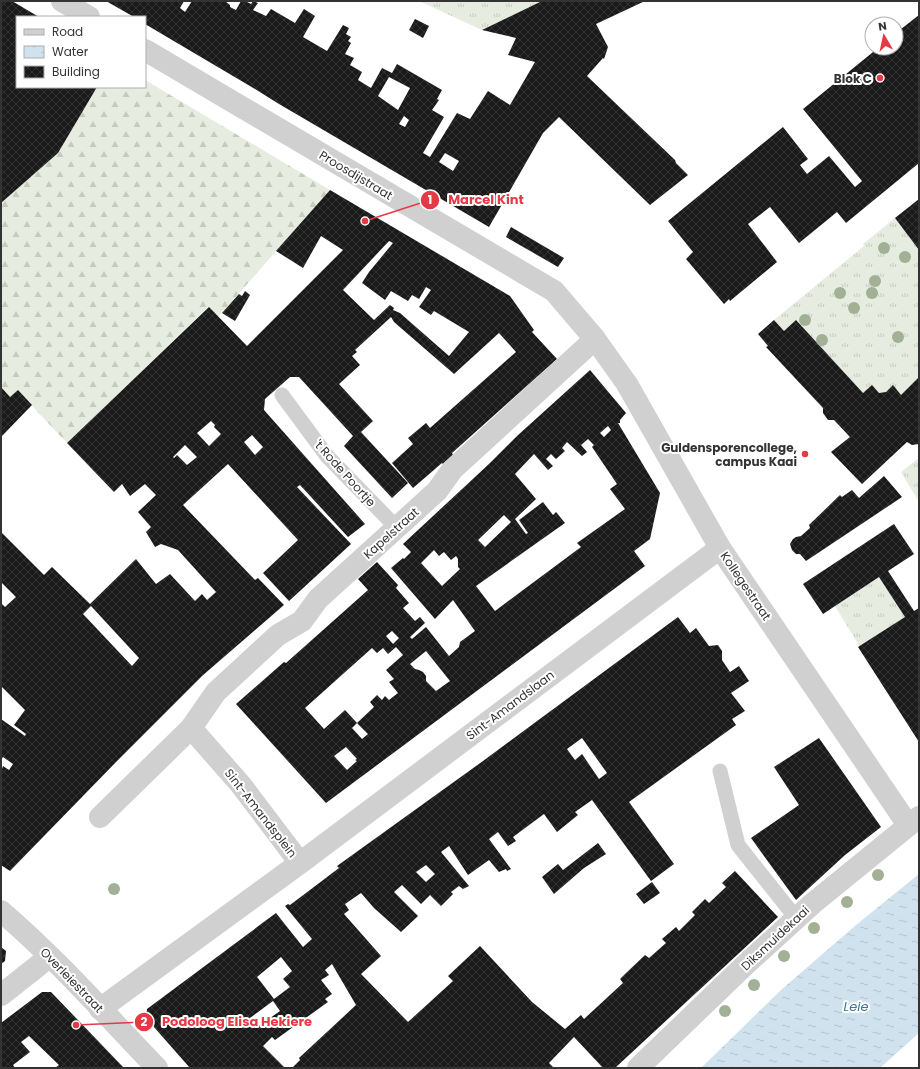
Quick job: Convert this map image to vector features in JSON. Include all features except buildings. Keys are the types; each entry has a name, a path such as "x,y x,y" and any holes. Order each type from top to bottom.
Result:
{"street":[{"path":"62,1 87,16"},
{"name":"Proosdijstraat","path":"146,51 554,292 595,340"},
{"name":"Kapelstraat","path":"191,728 216,692 278,635 302,621 318,598 437,491 452,470 595,340"},
{"name":"Kollegestraat","path":"595,340 627,384 720,548 914,821"},
{"name":"Sint-Amandslaan","path":"300,863 720,548"},
{"path":"100,818 191,728"},
{"name":"Sint-Amandsplein","path":"100,1009 300,863 241,785 191,728"},
{"name":"Diksmuidekaai","path":"638,1068 796,918 914,821"},
{"name":"Overleiestraat","path":"1,911 20,927 49,956 157,1068"},
{"path":"1,994 40,965 49,956"}],"lane":[{"name":"'t Rode Poortje","path":"282,396 327,456 397,528"},
{"path":"720,771 738,845 796,918"}],"green space":[{"path":"419,1 542,1 482,30"},
{"path":"146,81 330,190 218,317 208,307 67,443 18,391 10,397 1,387 1,203 58,153 96,88 146,88"},
{"path":"895,218 919,250 919,377 901,395 893,386 886,392 879,393 872,385 863,393 796,320 784,331 774,320 864,246 863,244"},
{"path":"919,458 919,502 901,472"},
{"path":"879,577 905,617 860,647 835,606"}],"water":[{"name":"Leie","path":"919,874 919,1033 880,1068 701,1068 781,990 856,925"}],"place":[{"name":"Blok C","path":"880,78"},
{"name":"Marcel Kint","path":"365,221"},
{"name":"Guldensporencollege, campus Kaai","path":"805,454"},
{"name":"Podoloog Elisa Hekiere","path":"76,1025"}]}
